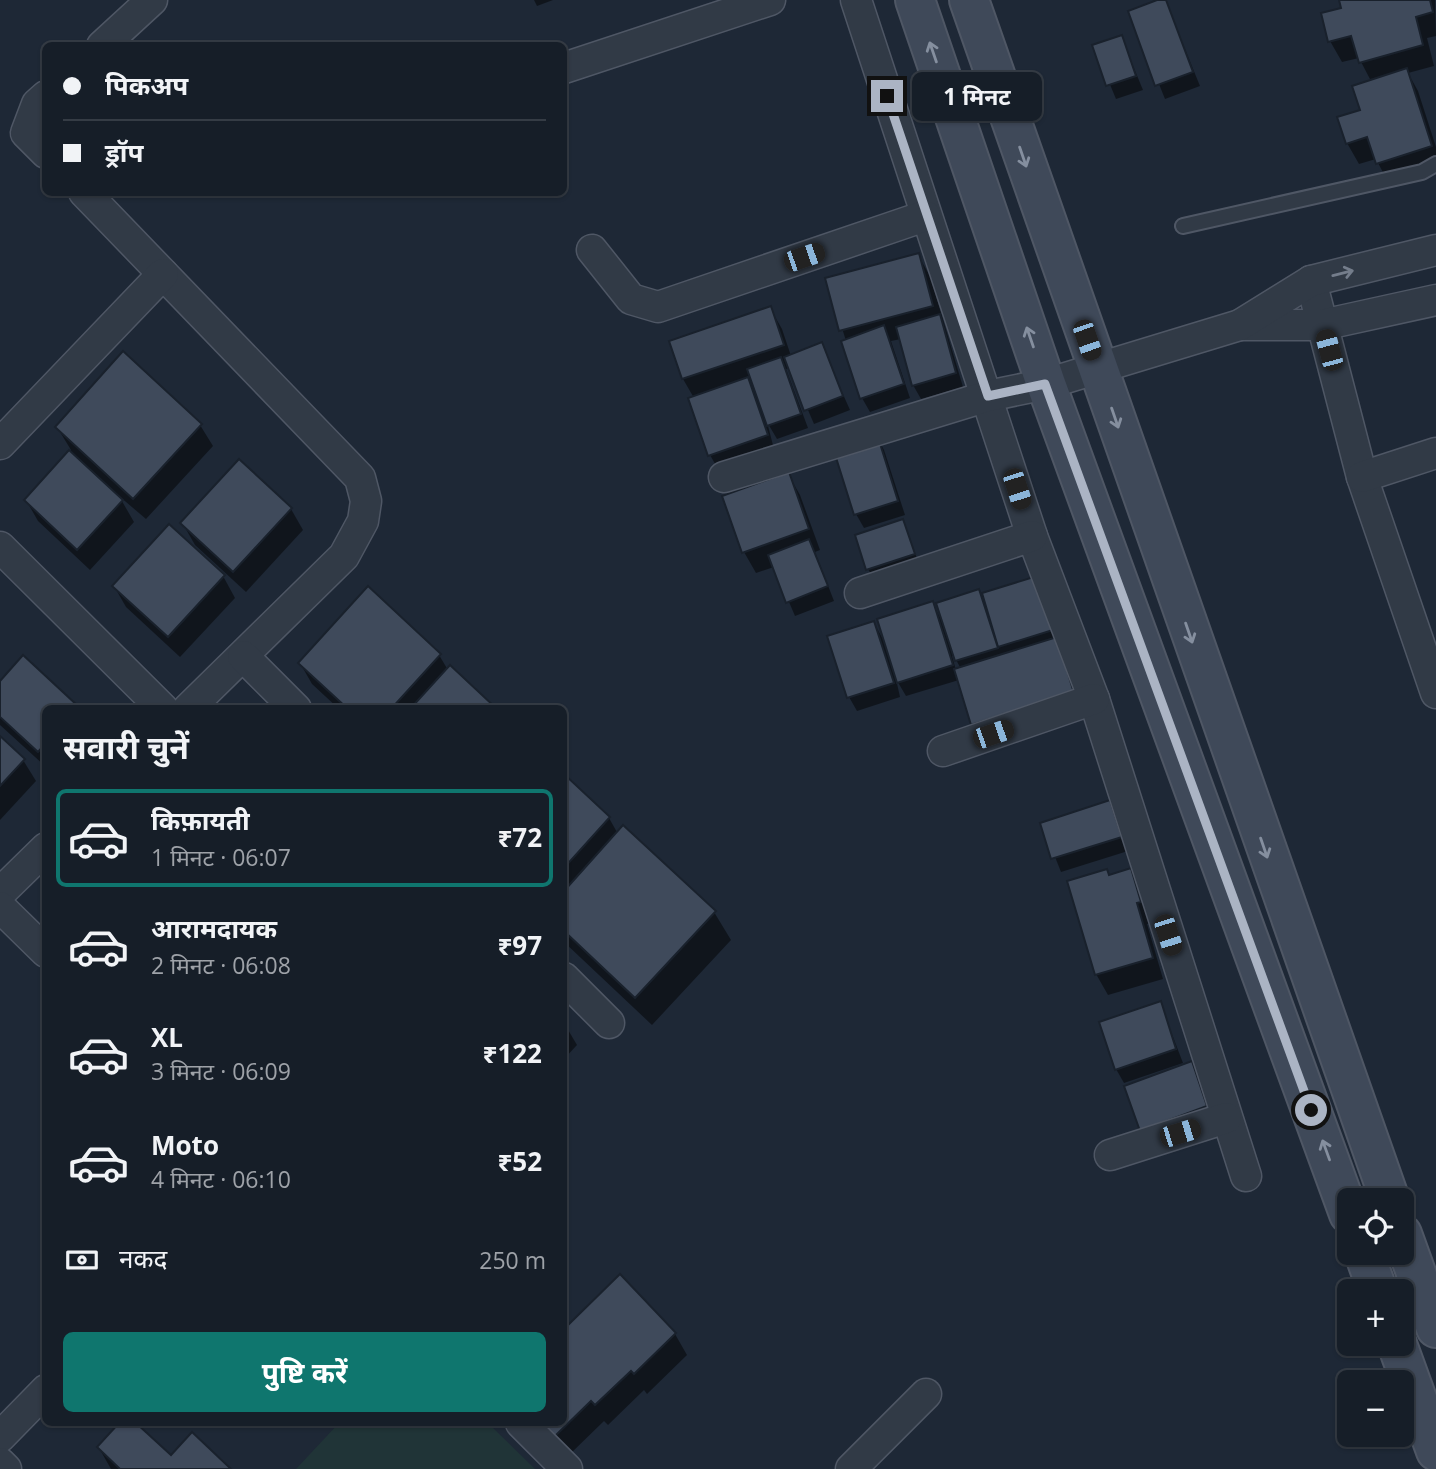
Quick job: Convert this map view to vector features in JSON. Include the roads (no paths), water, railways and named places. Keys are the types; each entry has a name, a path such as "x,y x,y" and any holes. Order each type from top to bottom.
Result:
{"main road":[{"path":"915,0 1045,384 1339,1188"},
{"path":"969,0 1386,1188"},
{"path":"1413,1265 1436,1328"},
{"path":"1401,1356 1436,1451"}],"street":[{"path":"106,42 152,0"},
{"path":"567,67 770,0"},
{"path":"856,0 1032,536 1094,699 1246,1176"},
{"path":"42,100 37,104 26,133 42,149"},
{"path":"87,196 360,478 366,500 363,521 344,556 192,705"},
{"path":"592,250 631,299 658,307 926,216"},
{"path":"1240,326 1311,281 1436,250"},
{"path":"0,444 163,274"},
{"path":"1311,281 1362,477 1436,693"},
{"path":"724,477 988,396 1045,384 1240,326 1322,325 1436,300"},
{"path":"1362,477 1436,453"},
{"path":"860,593 1032,536"},
{"path":"0,548 159,705"},
{"path":"243,656 292,705"},
{"path":"943,751 1094,699"},
{"path":"0,893 42,852"},
{"path":"0,907 42,948"},
{"path":"567,981 609,1023"},
{"path":"1110,1154 1226,1118"},
{"path":"0,1437 42,1394"},
{"path":"851,1469 926,1394"},
{"path":"524,1426 568,1469"},
{"path":"0,1463 6,1469"}],"lane":[{"path":"1183,226 1422,172 1436,164"}]}
